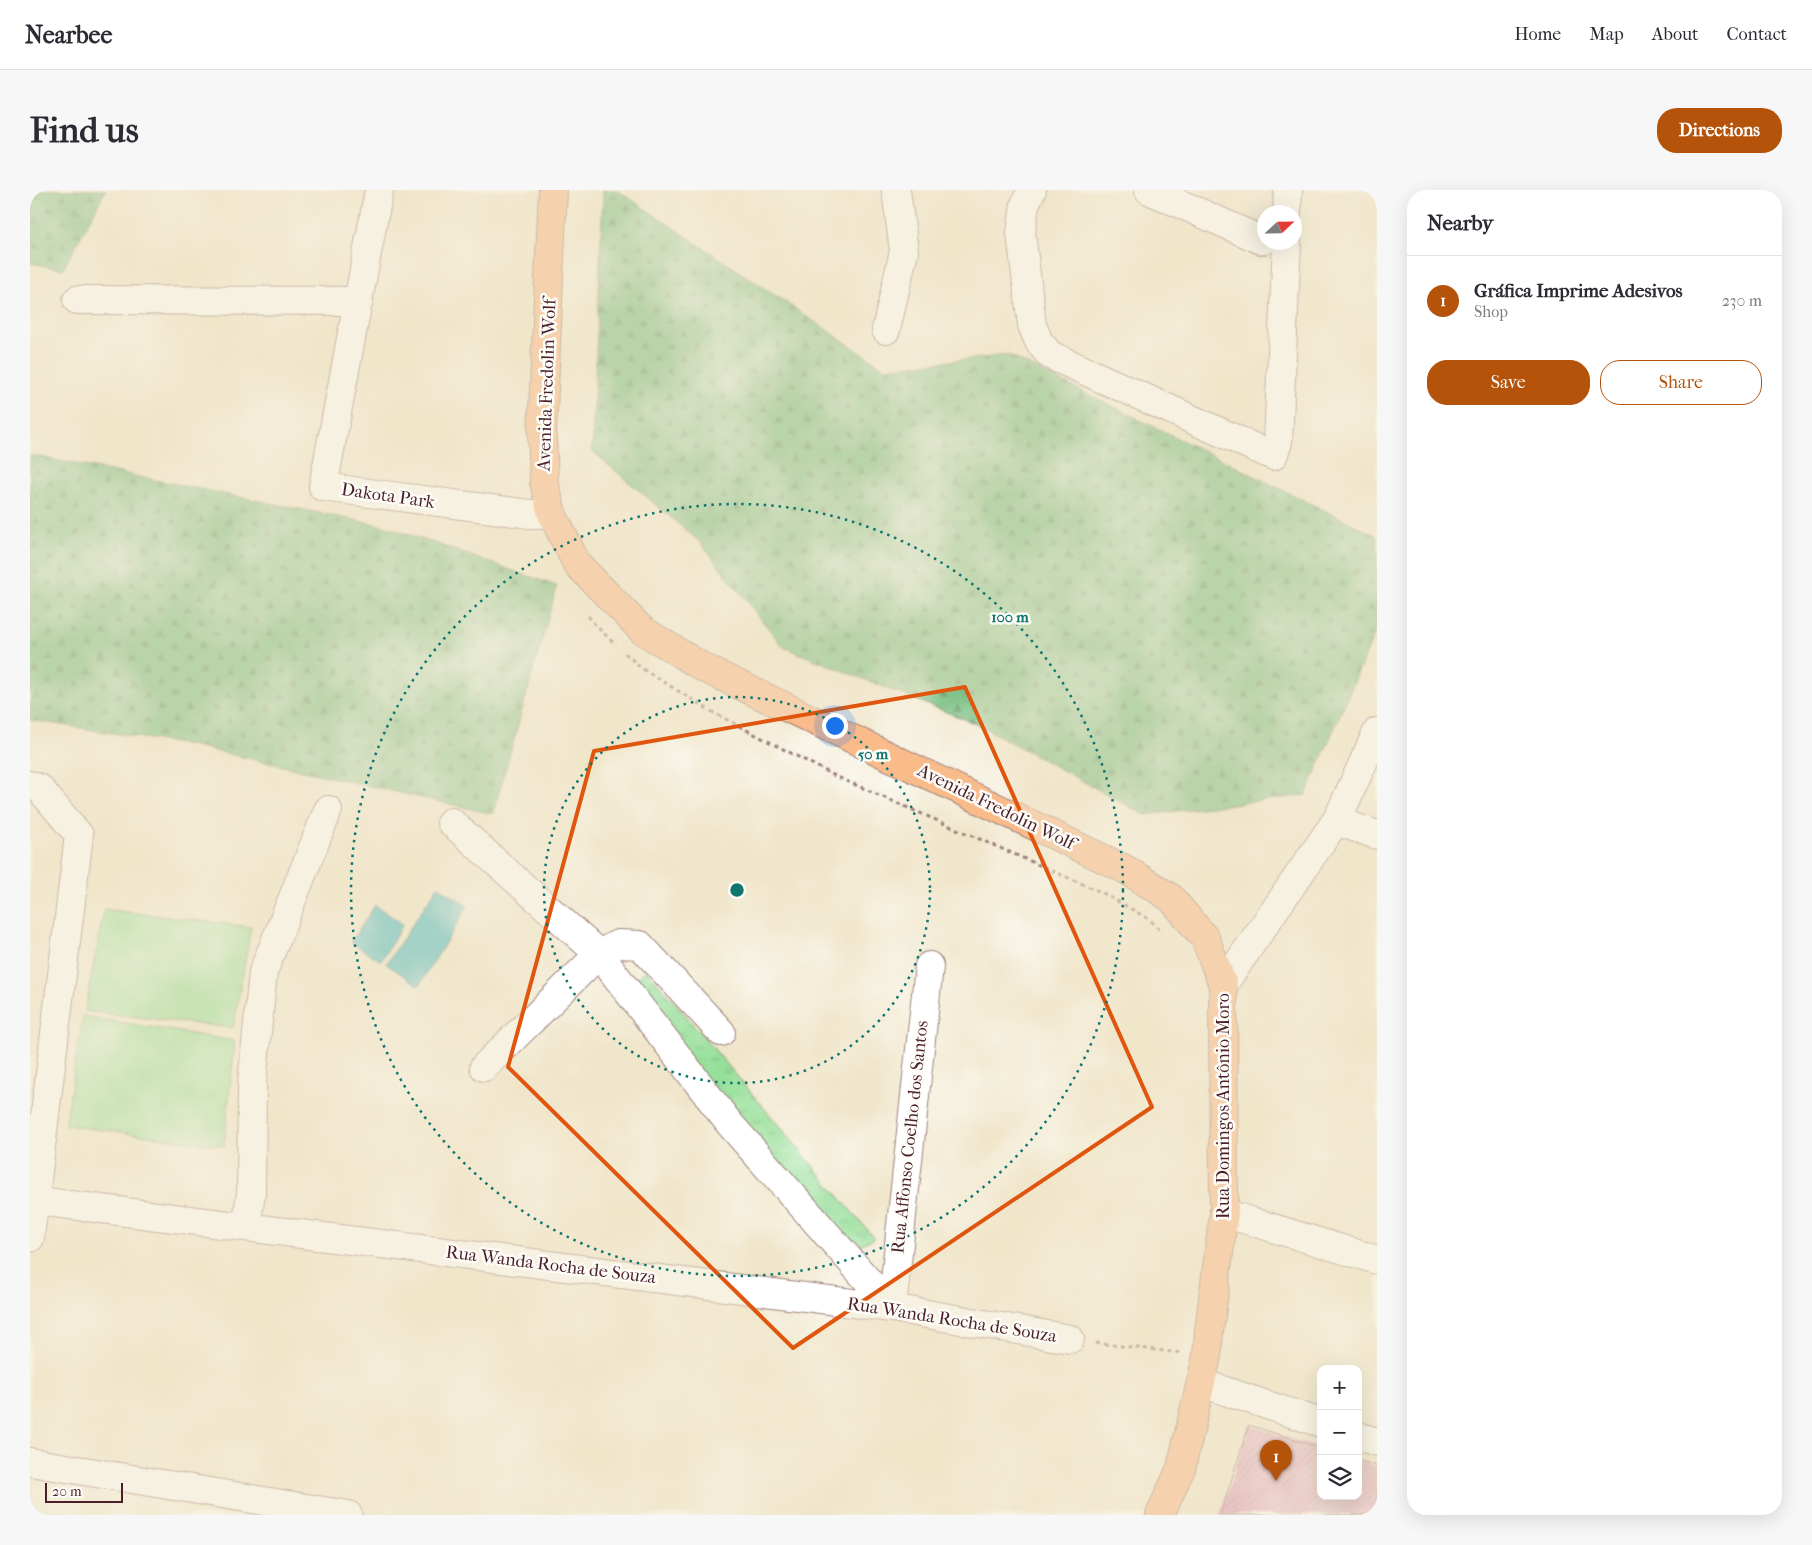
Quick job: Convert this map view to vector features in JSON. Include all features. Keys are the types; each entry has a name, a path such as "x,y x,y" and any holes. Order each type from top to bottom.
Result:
{"main road":[{"name":"Avenida Fredolin Wolf","path":"553,190 542,433 544,482 552,514 577,564 642,630 704,668 1125,869 1171,898 1205,938 1223,985"},
{"name":"Rua Domingos Antônio Moro","path":"1160,1515 1181,1468 1207,1356 1224,1213 1223,985"}],"street":[{"name":"Dakota Park","path":"379,190 323,487 530,514 552,514"},
{"path":"886,330 904,251 896,190"},
{"path":"1032,190 1025,204 1021,233 1032,324 1039,342 1050,355 1273,456 1278,442 1287,250"},
{"path":"1149,190 1257,238"},
{"path":"1287,205 1288,190"},
{"path":"77,300 359,301"},
{"name":"Rua Domingos Antônio Moro","path":"1223,985 1336,821 1377,732"},
{"path":"30,785 39,788 79,835 32,1200 30,1238"},
{"path":"246,1227 251,1194 252,1084 263,972 328,810"},
{"path":"1336,821 1377,835"},
{"path":"451,822 599,954 729,1123 892,1308"},
{"path":"484,1067 599,954 618,944 640,945 721,1032"},
{"name":"Rua Affonso Coelho dos Santos","path":"892,1308 929,966"},
{"name":"Rua Wanda Rocha de Souza","path":"32,1200 892,1308 1070,1339"},
{"path":"1224,1213 1377,1260"},
{"path":"1201,1383 1317,1422"},
{"path":"1362,1437 1377,1442"},
{"path":"30,1462 348,1515"}],"path":[{"path":"586,613 596,626 641,668 714,713 835,776 1101,892 1149,919 1162,932"},
{"path":"1070,1339 1207,1356"}],"highlighted area":[{"path":"965,687 1152,1107 793,1348 508,1067 594,751"}],"green space":[{"path":"30,190 106,190 63,269 30,263"},
{"path":"603,190 617,190 884,368 1008,355 1377,536 1377,628 1306,795 1145,815 979,725 783,647 700,542 592,451"},
{"path":"30,455 385,526 557,586 493,814 194,746 30,720"},
{"path":"104,909 251,927 233,1028 85,1011"},
{"path":"647,970 874,1238 848,1251 627,985"},
{"path":"83,1016 235,1041 224,1146 65,1125"}],"water":[{"path":"438,886 468,906 419,986 386,964"},
{"path":"375,905 403,924 381,961 351,942"}],"building":[{"path":"1249,1425 1317,1447 1317,1500 1362,1500 1362,1461 1377,1466 1377,1515 1220,1515"}],"place":[{"name":"Gráfica Imprime Adesivos","path":"1276,1481"}]}
